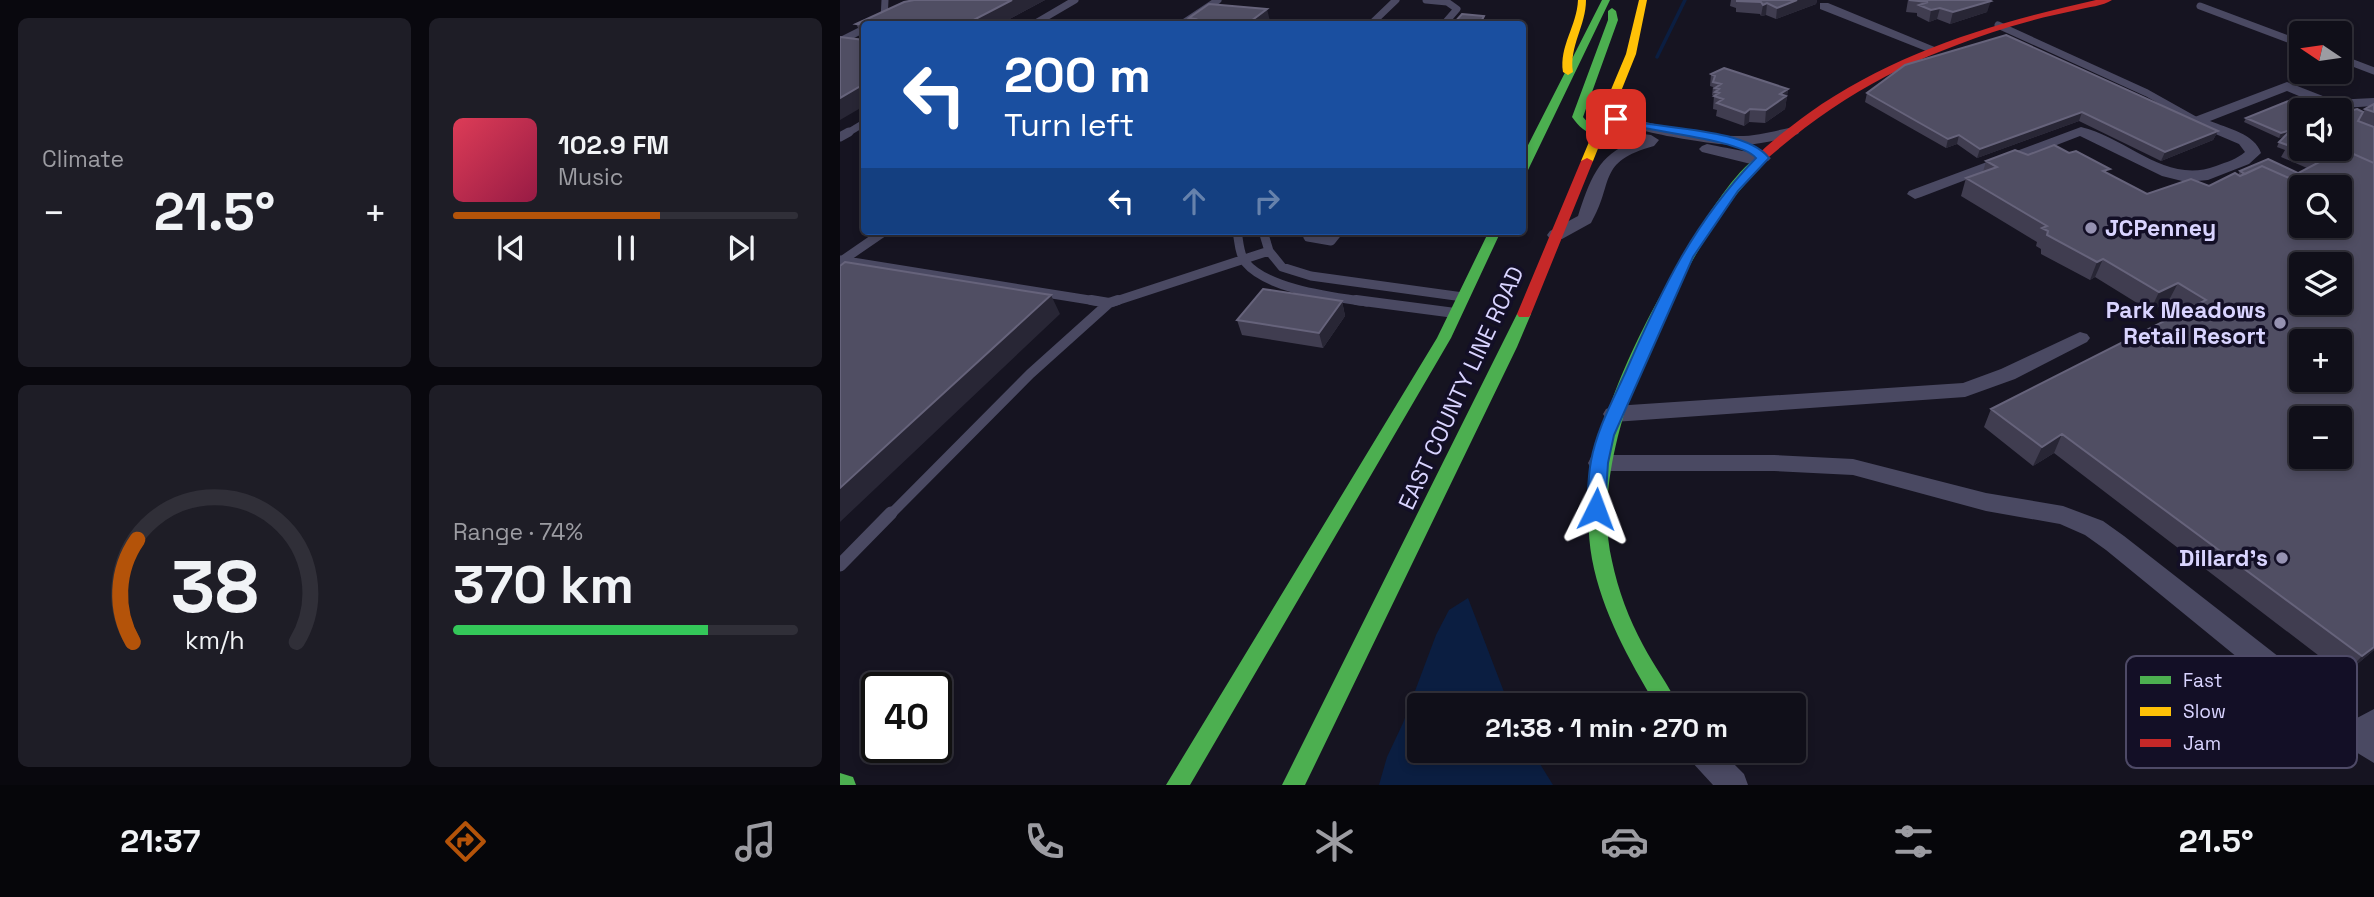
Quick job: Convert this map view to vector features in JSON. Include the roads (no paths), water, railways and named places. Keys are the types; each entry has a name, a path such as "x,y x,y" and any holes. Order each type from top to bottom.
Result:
{"main road":[{"path":"1568,72 1565,56 1580,24 1584,7 1582,0"},
{"path":"1526,161 1606,0"},
{"path":"1598,132 1586,127 1577,117 1613,20 1614,14 1606,0"},
{"path":"1659,693 1641,666 1627,637 1606,577 1597,525 1599,463 1614,414 1686,257 1734,188 1793,131 1842,95 1882,71 1963,35 2098,1"},
{"name":"EAST COUNTY LINE ROAD","path":"1293,785 1510,347 1623,76 1643,60 1650,2"},
{"name":"EAST COUNTY LINE ROAD","path":"1177,785 1457,313 1493,235"}],"street":[{"path":"1824,6 1931,48"},
{"path":"2197,121 2287,86 2316,98"},
{"path":"1615,96 1614,117 1622,121 1733,141 1757,150 1763,158"},
{"path":"2352,103 2374,102"},
{"path":"1915,194 2081,131 2168,173 2194,177 2202,177 2249,158 2253,153 2251,146 2197,121"},
{"path":"1733,141 1761,140 1793,131"},
{"path":"2240,140 2263,131"},
{"path":"1598,132 1688,145 1751,159 1763,158"},
{"path":"1556,235 1585,219 1608,161 1634,147 1663,141"},
{"path":"1688,145 1727,161 1734,188"},
{"path":"1614,414 1965,390 2008,374 2080,338"},
{"path":"1599,463 1774,463 1853,467 1986,502 2078,520 2115,543 2264,656"},
{"path":"1712,763 1733,785"}],"lane":[{"path":"882,21 884,20 885,0"},
{"path":"1039,21 1075,0"},
{"path":"1186,21 1217,0"},
{"path":"1374,21 1396,0"},
{"path":"1426,0 1450,2 1455,6 1457,9 1447,21"},
{"path":"2200,6 2289,39"},
{"path":"1998,25 2147,93 2197,121"},
{"path":"840,41 861,30"},
{"path":"2352,63 2374,71"},
{"path":"840,137 861,125"},
{"path":"841,261 879,235"},
{"path":"1238,235 1244,261 1258,275 1292,289 1457,313"},
{"path":"1265,235 1269,251 1282,267 1311,276 1465,298"},
{"path":"1307,235 1331,241 1336,235"},
{"path":"840,565 1003,400 1109,303 1269,251"},
{"path":"841,261 1109,303"}],"water":[{"path":"1468,598 1504,693 1414,693 1436,635 1449,610"},
{"path":"1407,712 1407,763 1539,763 1553,785 1379,785 1387,757"}],"waterway":[{"path":"1657,57 1685,0"}],"place":[{"name":"JCPenney","path":"2091,228"},
{"name":"Park Meadows Retail Resort","path":"2280,323"},
{"name":"Dillard's","path":"2282,558"}]}
